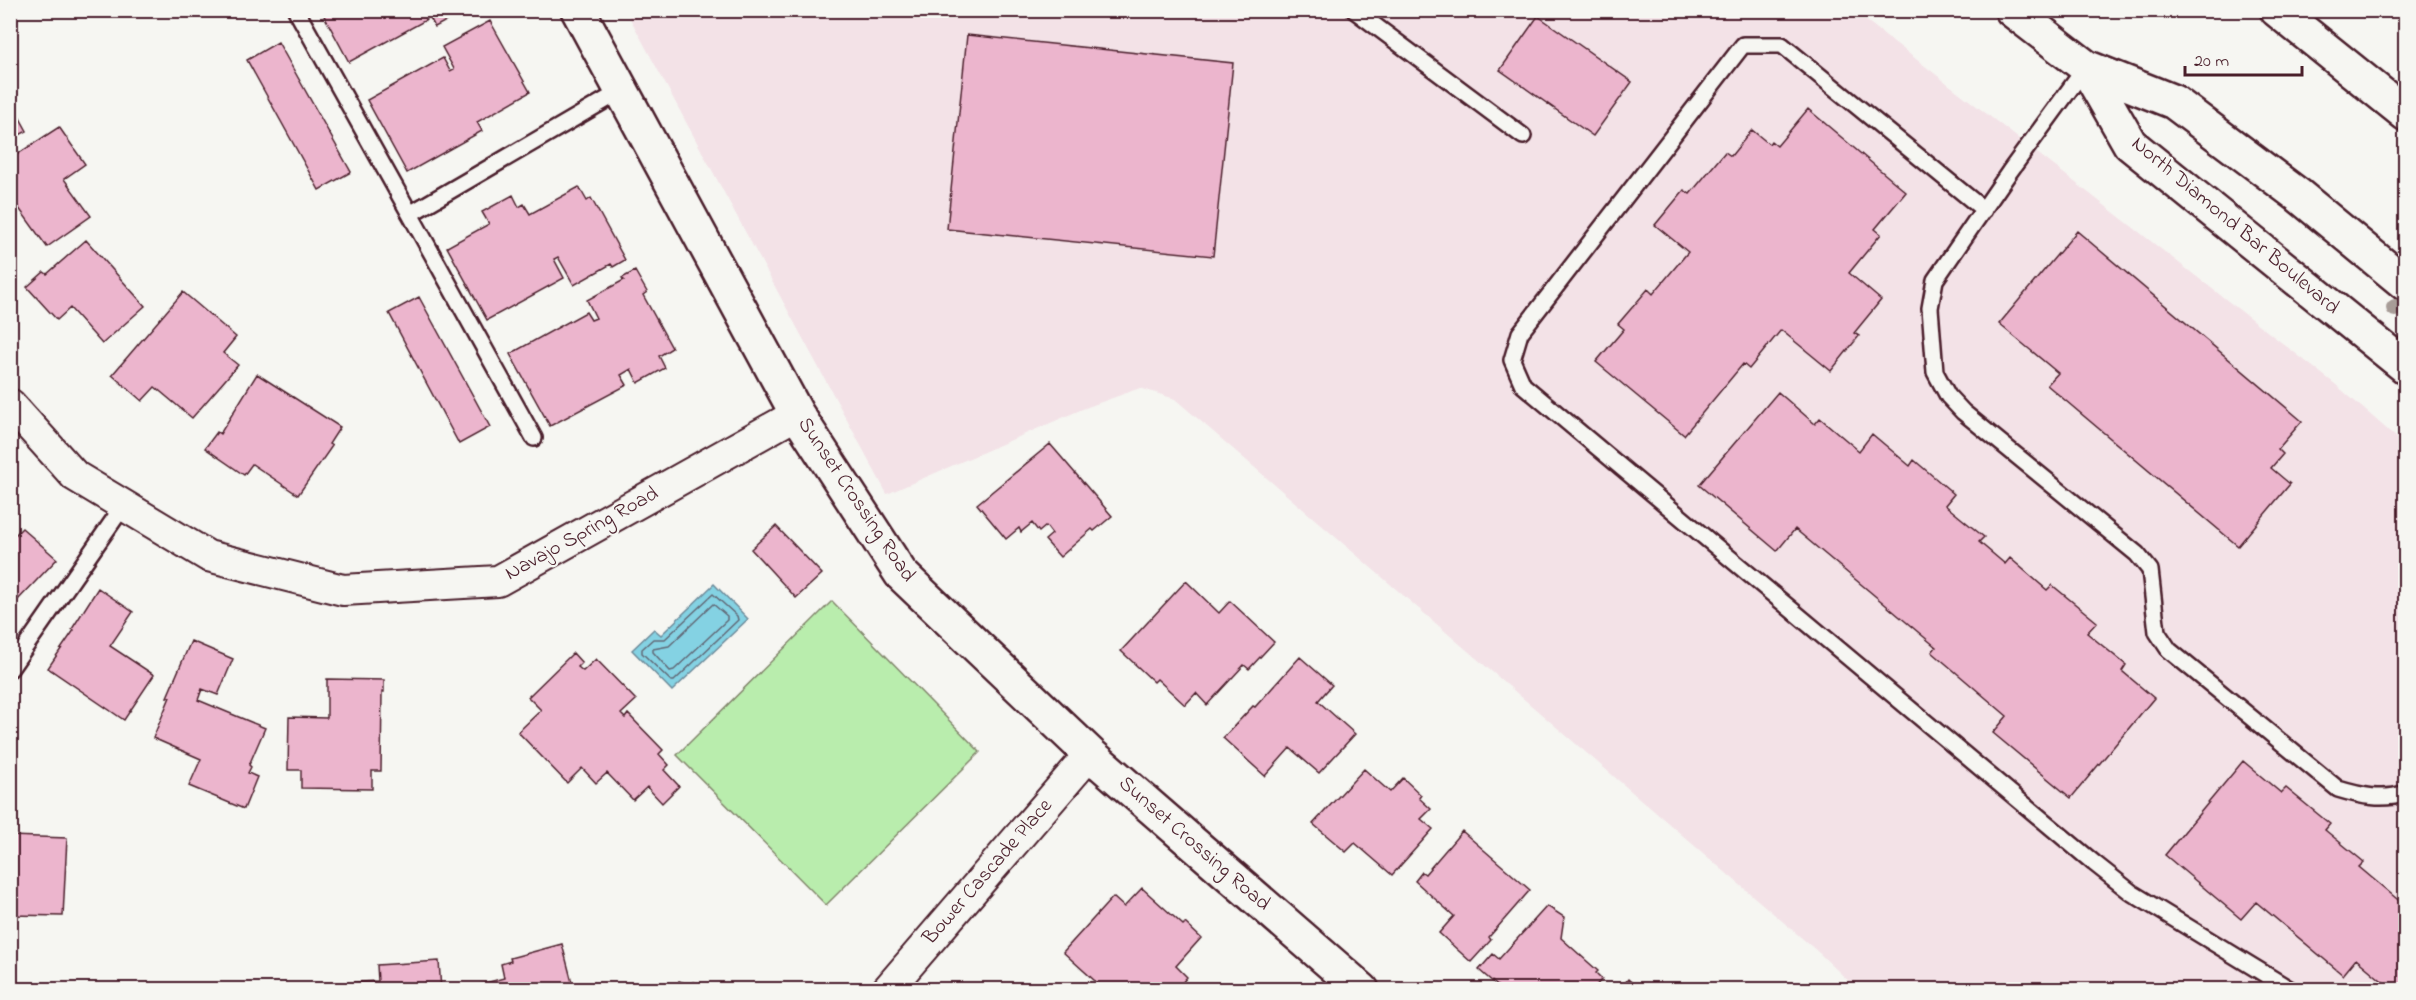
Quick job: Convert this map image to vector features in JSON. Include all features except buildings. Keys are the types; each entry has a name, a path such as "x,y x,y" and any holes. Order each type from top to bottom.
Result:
{"main road":[{"name":"Sunset Crossing Road","path":"578,10 797,414 901,574 1090,754 1362,990"},
{"name":"North Diamond Bar Boulevard","path":"2012,10 2086,67 2174,102 2298,195 2406,284"},
{"path":"2277,10 2406,114"},
{"name":"North Diamond Bar Boulevard","path":"2086,67 2130,144 2406,367"}],"street":[{"name":"Navajo Spring Road","path":"14,416 75,476 208,556 343,590 498,580 797,414"},
{"name":"Bower Cascade Place","path":"887,990 1090,754"}],"lane":[{"path":"296,10 534,438"},
{"path":"1354,10 1523,136"},
{"path":"1984,210 1782,45 1743,45 1520,333 1512,360 1523,385 2050,828 2132,893 2291,990"},
{"path":"2086,67 1935,280 1929,308 1935,372 1948,396 1962,412 2137,554 2150,570 2157,632 2169,650 2338,789 2366,797 2395,797 2406,793"},
{"path":"410,214 621,91"},
{"path":"10,669 124,505"}],"shaded area":[{"path":"626,11 1854,11 2335,384 2405,445 2405,989 1857,989 1818,952 1175,399 1140,388 1085,408 887,494"}],"green space":[{"path":"832,601 980,752 826,905 677,755"}],"water":[{"path":"714,584 748,619 672,691 632,650 654,629 661,635"}]}
